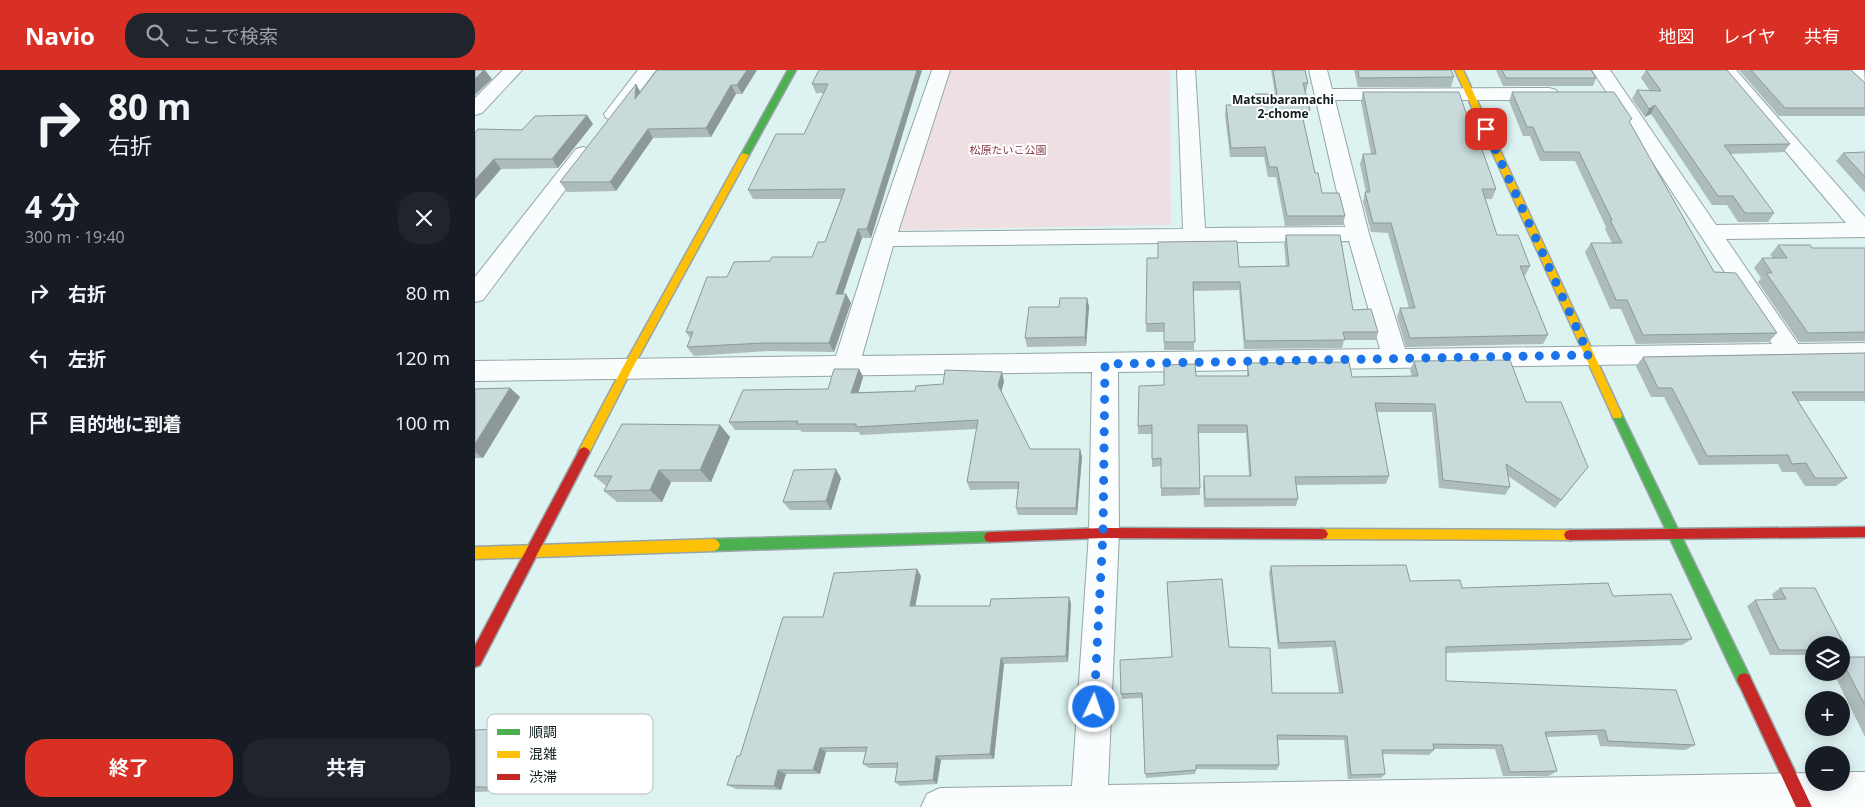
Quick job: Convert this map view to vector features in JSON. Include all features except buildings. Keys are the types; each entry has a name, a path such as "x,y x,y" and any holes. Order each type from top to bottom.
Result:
{"street":[{"path":"475,110 513,70"},
{"path":"475,294 647,70"},
{"path":"475,660 627,369 793,70"},
{"path":"845,366 884,239 941,70"},
{"path":"1186,70 1194,236"},
{"path":"1318,70 1358,234 1395,359"},
{"path":"1459,70 1589,355 1800,798"},
{"path":"1601,70 1608,93 1711,232 1791,353"},
{"path":"1727,70 1865,230"},
{"path":"1853,70 1865,81"},
{"path":"1325,95 1568,94"},
{"path":"1711,232 1865,230"},
{"path":"884,239 1358,234"},
{"path":"475,371 1105,364 1865,352"},
{"path":"1089,804 1103,533 1105,364"},
{"path":"475,553 531,553 1103,533 1674,535 1865,532"},
{"path":"940,807 1800,798 1865,790"}],"green space":[{"name":"松原たいこ公園","path":"948,70 1170,70 1171,225 898,230"}],"traffic: fast":[{"path":"745,155 792,70"},
{"path":"1617,415 1744,680"},
{"path":"714,545 990,537"}],"traffic: slow":[{"path":"1459,70 1617,415"},
{"path":"584,452 627,369 745,155"},
{"path":"1322,534 1570,535"},
{"path":"475,553 714,545"}],"traffic: jam":[{"path":"475,660 584,452"},
{"path":"1570,535 1865,532"},
{"path":"990,537 1104,533 1322,534"},
{"path":"1744,680 1804,807"}],"district":[{"name":"Matsubaramachi 2-chome","path":"1283,106"}],"route":[{"path":"1094,707 1103,533 1105,364 1589,355 1486,129"}]}
